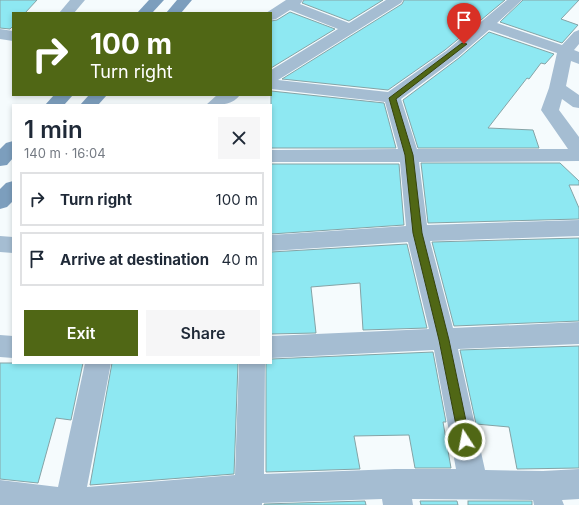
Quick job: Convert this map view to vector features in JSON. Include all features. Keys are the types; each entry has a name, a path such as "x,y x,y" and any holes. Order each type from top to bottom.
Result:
{"main road":[{"path":"145,12 157,0"},
{"path":"174,12 185,0"},
{"path":"55,104 63,96"},
{"path":"90,104 97,96"},
{"path":"0,160 12,148"},
{"path":"0,202 12,189"}],"street":[{"path":"67,12 78,0"},
{"path":"272,76 396,0"},
{"path":"272,84 392,98 452,54 515,0"},
{"path":"272,15 293,2 351,29"},
{"path":"487,24 572,55"},
{"path":"0,34 12,36"},
{"path":"579,36 557,88 550,110 579,151"},
{"path":"557,88 579,102"},
{"path":"392,98 409,155 417,233 444,340 473,484"},
{"path":"272,156 579,155"},
{"path":"272,243 417,233 579,228"},
{"path":"0,244 12,245"},
{"path":"272,347 579,333"},
{"path":"0,346 12,347"},
{"path":"69,504 98,364"},
{"path":"247,497 250,464 252,364"},
{"path":"0,495 69,504 247,497 397,495 473,484 546,495 579,484"}],"building":[{"path":"0,0 37,0 26,12 12,12 12,27 10,29 0,28"},
{"path":"304,0 383,0 349,21 302,3"},
{"path":"404,0 505,0 445,50 388,90 282,79 402,4"},
{"path":"523,0 579,0 561,19 578,25 562,43 500,22"},
{"path":"290,12 335,29 272,67 272,21 277,20"},
{"path":"489,32 554,54 545,64 541,63 529,79 527,78 488,128 533,130 539,148 418,148 403,100 459,58"},
{"path":"272,91 384,103 396,148 272,148"},
{"path":"421,163 560,163 579,181 579,185 569,185 579,208 579,219 428,223"},
{"path":"272,164 399,164 404,225 272,234"},
{"path":"579,238 579,321 454,326 432,242"},
{"path":"407,244 427,328 363,330 360,283 311,287 316,333 272,334 272,252"},
{"path":"579,346 579,468 517,469 509,427 476,424 460,350"},
{"path":"433,352 446,422 443,422 451,468 415,468 409,435 354,436 360,469 266,472 266,364 272,364 272,359"},
{"path":"0,363 83,364 71,420 56,418 38,483 0,479"},
{"path":"112,364 238,364 234,474 90,485"},
{"path":"365,501 366,505 264,505 264,504"},
{"path":"420,501 457,501 458,505 421,505"},
{"path":"468,501 532,501 532,505 468,505"}],"route":[{"path":"464,44 392,98 409,155 417,233 444,340 465,440"}]}
